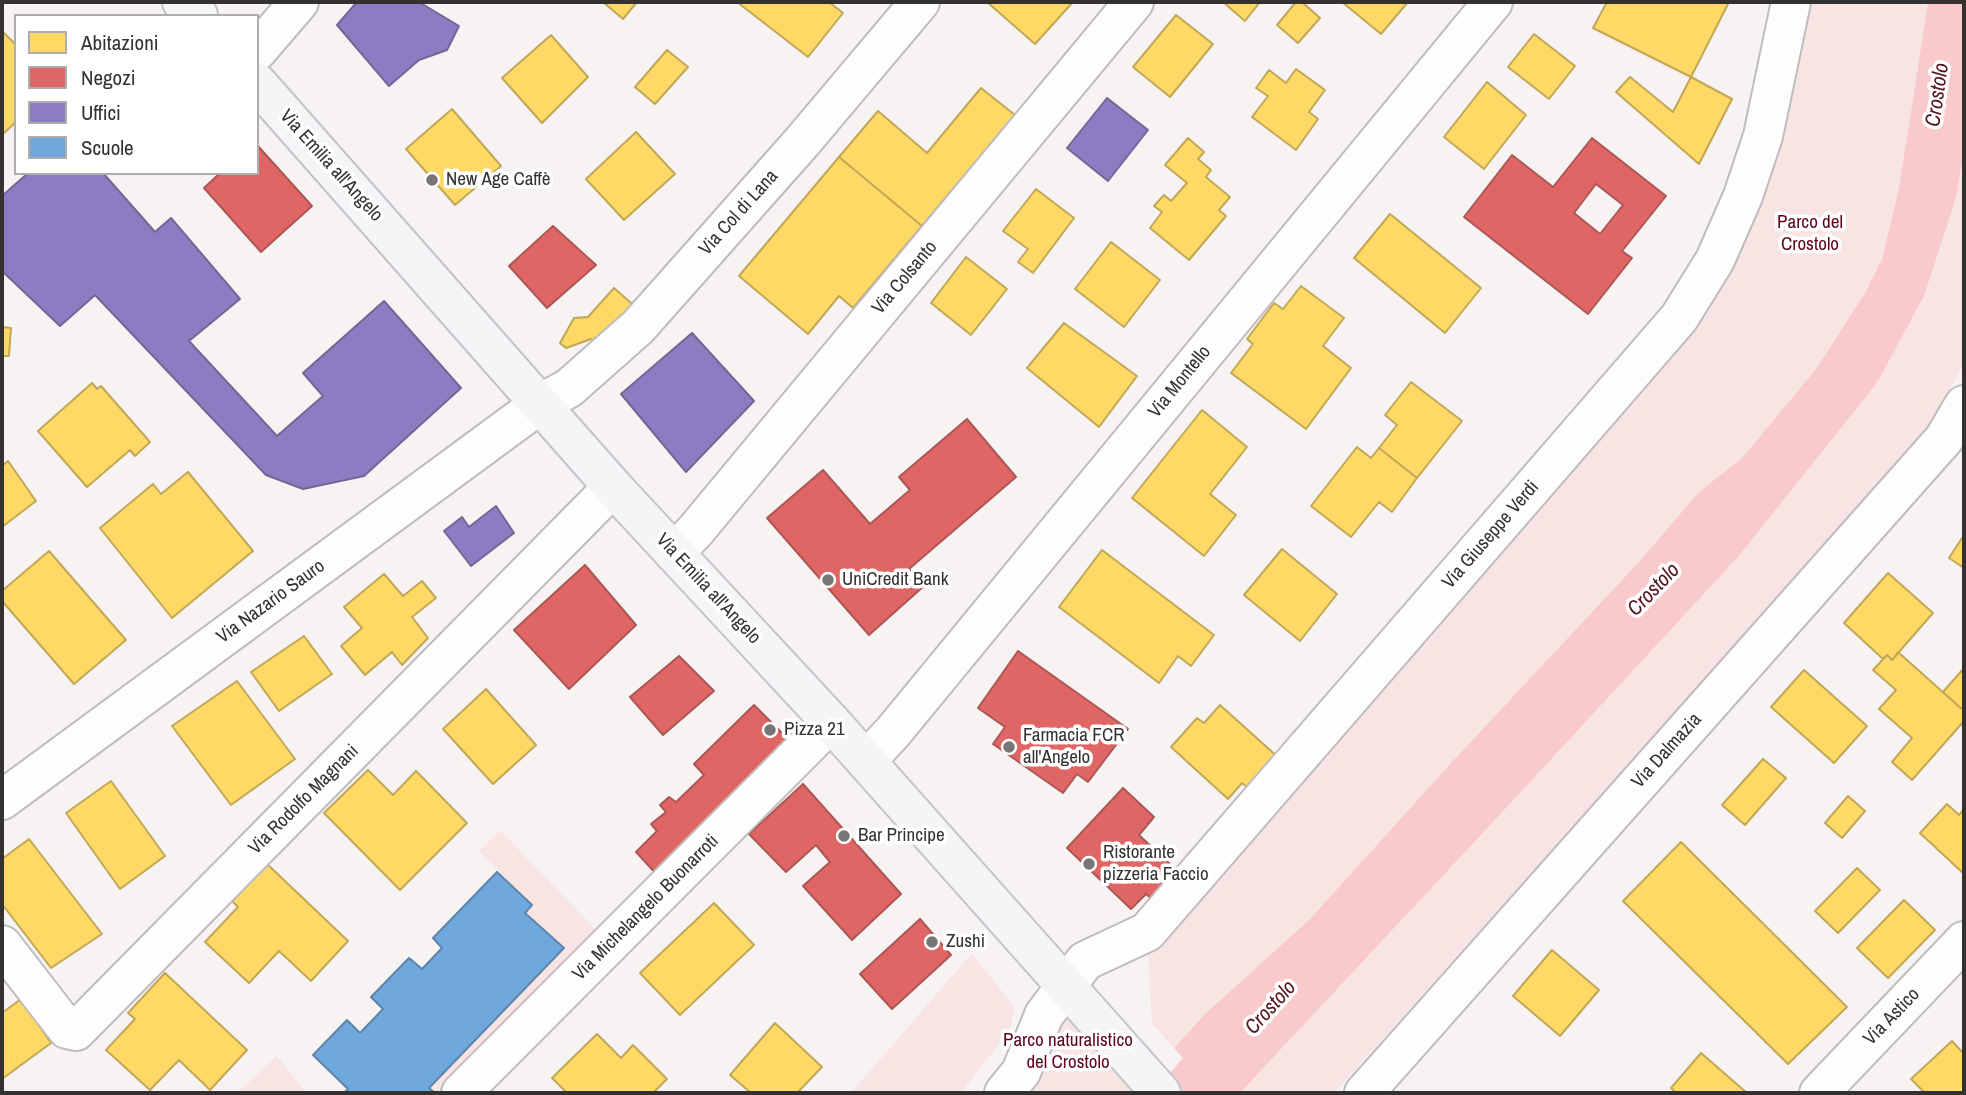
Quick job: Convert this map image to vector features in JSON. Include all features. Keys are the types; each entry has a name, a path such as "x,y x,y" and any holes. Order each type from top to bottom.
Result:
{"main road":[{"name":"Via Emilia all'Angelo","path":"259,85 613,486 831,722 1161,1093"}],"street":[{"path":"259,49 299,2"},
{"name":"Via Col di Lana","path":"540,404 569,388 638,327 802,142 920,2"},
{"name":"Via Colsanto","path":"674,553 696,530 1134,2"},
{"name":"Via Montello","path":"866,761 1493,2"},
{"name":"Via Giuseppe Verdi","path":"1003,1093 1021,1072 1044,1015 1085,961 1147,932 1679,318 1715,260 1743,196 1763,136 1791,2"},
{"name":"Via Nazario Sauro","path":"2,800 540,404"},
{"name":"Via Dalmazia","path":"1364,1093 1944,439 1964,405"},
{"name":"Via Rodolfo Magnani","path":"2,945 67,1029 76,1031 613,486"},
{"name":"Via Michelangelo Buonarroti","path":"461,1093 831,722"},
{"name":"Via Astico","path":"1819,1093 1964,941"}],"green space":[{"name":"Parco del Crostolo","path":"1791,2 1928,2 1899,188 1882,259 1865,293 1816,369 1742,458 1699,492 1637,564 1310,919 1205,1014 1174,1048 1152,1024 1147,932 1715,260"},
{"path":"1964,150 1964,364 1928,429 1334,1093 1240,1093 1738,557 1877,383 1924,296 1956,198"},
{"path":"500,830 603,937 450,1093 435,1093 429,1088 564,949 525,913 532,905 479,851"},
{"path":"972,953 1014,1007 1010,1030 961,1093 851,1093"},
{"name":"Parco naturalistico del Crostolo","path":"1066,986 1161,1093 983,1093"},
{"path":"277,1056 306,1093 237,1093"}],"water":[{"path":"1928,2 1964,2 1964,150 1956,198 1924,296 1877,383 1738,557 1240,1093 1213,1093 1174,1048 1205,1014 1310,919 1637,564 1699,492 1742,458 1816,369 1865,293 1882,259 1899,188"}],"building: Abitazioni":[{"path":"603,2 637,2 623,19"},
{"path":"737,2 829,2 843,13 808,57"},
{"path":"987,2 1073,2 1035,44"},
{"path":"1223,2 1260,2 1245,21"},
{"path":"1296,2 1302,2 1320,18 1298,43 1277,25"},
{"path":"1342,2 1408,2 1381,34"},
{"path":"1607,2 1729,2 1691,77 1593,28"},
{"path":"1176,15 1213,44 1170,97 1133,67"},
{"path":"2,31 14,43 14,124 4,133"},
{"path":"1534,34 1575,66 1549,99 1508,67"},
{"path":"551,35 588,77 542,123 502,78"},
{"path":"667,50 688,67 655,104 635,87"},
{"path":"1296,69 1325,90 1309,112 1318,119 1296,150 1252,117 1268,96 1256,88 1269,70 1286,83"},
{"path":"1630,77 1673,112 1691,77 1732,99 1699,164 1616,92"},
{"path":"1487,82 1526,115 1484,169 1444,137"},
{"path":"981,88 1015,115 922,226 839,157 878,111 927,153"},
{"path":"452,109 501,166 455,205 406,149"},
{"path":"636,132 675,174 624,220 586,179"},
{"path":"1188,138 1204,152 1198,159 1211,170 1206,177 1230,197 1219,210 1226,216 1189,260 1150,228 1162,212 1154,206 1164,195 1171,201 1187,183 1165,165"},
{"path":"839,157 922,226 853,308 839,296 808,334 739,276"},
{"path":"1036,189 1074,218 1033,273 1018,262 1028,249 1003,231"},
{"path":"1390,214 1481,288 1445,333 1354,258"},
{"path":"1111,242 1160,280 1124,327 1075,289"},
{"path":"966,257 1007,289 971,335 931,303"},
{"path":"1301,286 1344,318 1323,346 1351,368 1306,429 1231,373 1253,344 1247,339 1274,303 1283,309"},
{"path":"614,288 639,310 604,351 591,339 566,348 560,343 574,318 588,317"},
{"path":"1064,323 1137,376 1099,427 1027,368"},
{"path":"2,327 11,328 9,356 2,356"},
{"path":"1411,382 1462,421 1417,478 1379,448 1397,425 1385,415"},
{"path":"92,383 97,389 101,386 150,442 135,456 130,450 87,487 38,431"},
{"path":"1202,410 1247,447 1210,494 1236,515 1204,556 1132,498"},
{"path":"1357,447 1371,458 1379,448 1417,478 1392,512 1379,502 1351,537 1311,506"},
{"path":"8,461 36,501 2,527 2,466"},
{"path":"188,472 253,551 172,618 100,528 153,484 161,494"},
{"path":"1964,535 1964,568 1949,558"},
{"path":"1282,549 1337,594 1300,641 1244,595"},
{"path":"1102,550 1214,635 1191,666 1178,656 1159,683 1059,607"},
{"path":"49,551 126,640 74,684 2,601 2,591"},
{"path":"1888,573 1933,613 1892,660 1887,655 1883,659 1844,623"},
{"path":"384,574 403,596 422,581 436,598 412,617 428,638 402,665 392,652 365,675 341,646 362,628 344,607"},
{"path":"304,636 332,674 279,711 251,672"},
{"path":"1898,652 1964,711 1964,721 1912,780 1892,762 1912,738 1879,709 1896,690 1873,670 1887,655 1892,660"},
{"path":"1964,668 1964,711 1943,692"},
{"path":"1804,670 1867,726 1834,763 1771,707"},
{"path":"237,681 295,759 231,805 172,726"},
{"path":"486,689 536,745 493,784 443,729"},
{"path":"1220,705 1280,759 1251,790 1242,783 1228,799 1171,747 1197,718 1204,723"},
{"path":"1763,759 1786,778 1745,825 1722,805"},
{"path":"368,770 393,795 416,771 467,823 400,890 324,813"},
{"path":"111,781 165,856 120,889 66,813"},
{"path":"1848,796 1865,811 1842,838 1825,823"},
{"path":"1947,804 1959,815 1964,809 1964,874 1920,833"},
{"path":"29,839 102,934 51,968 2,904 2,859"},
{"path":"1681,842 1847,1007 1788,1064 1623,901"},
{"path":"265,862 348,941 311,981 279,951 249,983 205,942 238,907 229,898"},
{"path":"1857,868 1880,890 1838,933 1815,911"},
{"path":"1904,900 1935,930 1888,978 1857,948"},
{"path":"714,903 754,945 680,1015 640,973"},
{"path":"1552,950 1599,990 1560,1036 1513,996"},
{"path":"165,973 247,1050 210,1090 179,1060 150,1090 106,1050 135,1019 128,1013"},
{"path":"21,999 51,1043 2,1079 2,1013"},
{"path":"775,1023 822,1067 797,1093 751,1093 730,1075"},
{"path":"597,1034 621,1058 633,1045 667,1079 653,1093 567,1093 552,1078"},
{"path":"1952,1041 1964,1054 1964,1093 1925,1093 1911,1079"},
{"path":"1701,1053 1747,1093 1676,1093 1671,1088"}],"building: Negozi":[{"path":"1592,138 1666,196 1622,251 1632,258 1588,314 1464,217 1512,155 1553,187","holes":["1596,184 1623,205 1600,234 1574,213"]},
{"path":"259,147 312,206 261,252 204,188 218,175 259,175"},
{"path":"553,226 596,265 547,308 509,266"},
{"path":"967,419 1016,477 909,569 924,586 869,635 767,518 823,470 870,524 910,490 899,477"},
{"path":"585,565 636,625 569,689 514,630"},
{"path":"1018,651 1128,729 1088,782 1077,774 1063,793 993,744 1005,727 978,708"},
{"path":"679,656 714,691 663,735 630,697"},
{"path":"754,705 793,744 660,878 636,852 657,831 651,824 666,812 660,805 669,797 676,802 704,775 694,764"},
{"path":"803,784 901,894 852,940 803,886 830,862 816,845 786,872 749,834"},
{"path":"1123,788 1154,817 1139,835 1186,879 1160,906 1146,894 1131,909 1067,848"},
{"path":"920,919 951,955 892,1009 860,974"}],"building: Uffici":[{"path":"357,2 419,2 459,26 447,50 419,60 389,86 337,25"},
{"path":"1107,98 1148,130 1108,181 1067,148"},
{"path":"26,175 105,175 155,232 171,218 240,299 189,341 277,436 323,396 303,373 384,301 461,388 364,476 303,489 266,475 95,295 60,326 2,271 2,196"},
{"path":"692,333 754,401 686,472 621,394"},
{"path":"496,506 514,533 471,566 444,531 462,517 469,527"}],"building: Scuole":[{"path":"497,872 532,905 525,913 564,948 429,1088 435,1093 344,1093 348,1089 313,1055 347,1020 360,1033 383,1009 371,997 409,958 422,969 442,948 433,938"}],"waterway":[{"name":"Crostolo","path":"1193,1093 1259,1018"}],"place":[{"name":"New Age Caffè","path":"432,180"},
{"name":"UniCredit Bank","path":"828,580"},
{"name":"Pizza 21","path":"770,730"},
{"name":"Farmacia FCR all'Angelo","path":"1009,747"},
{"name":"Bar Principe","path":"844,836"},
{"name":"Ristorante pizzeria Faccio","path":"1089,864"},
{"name":"Zushi","path":"932,942"}]}
